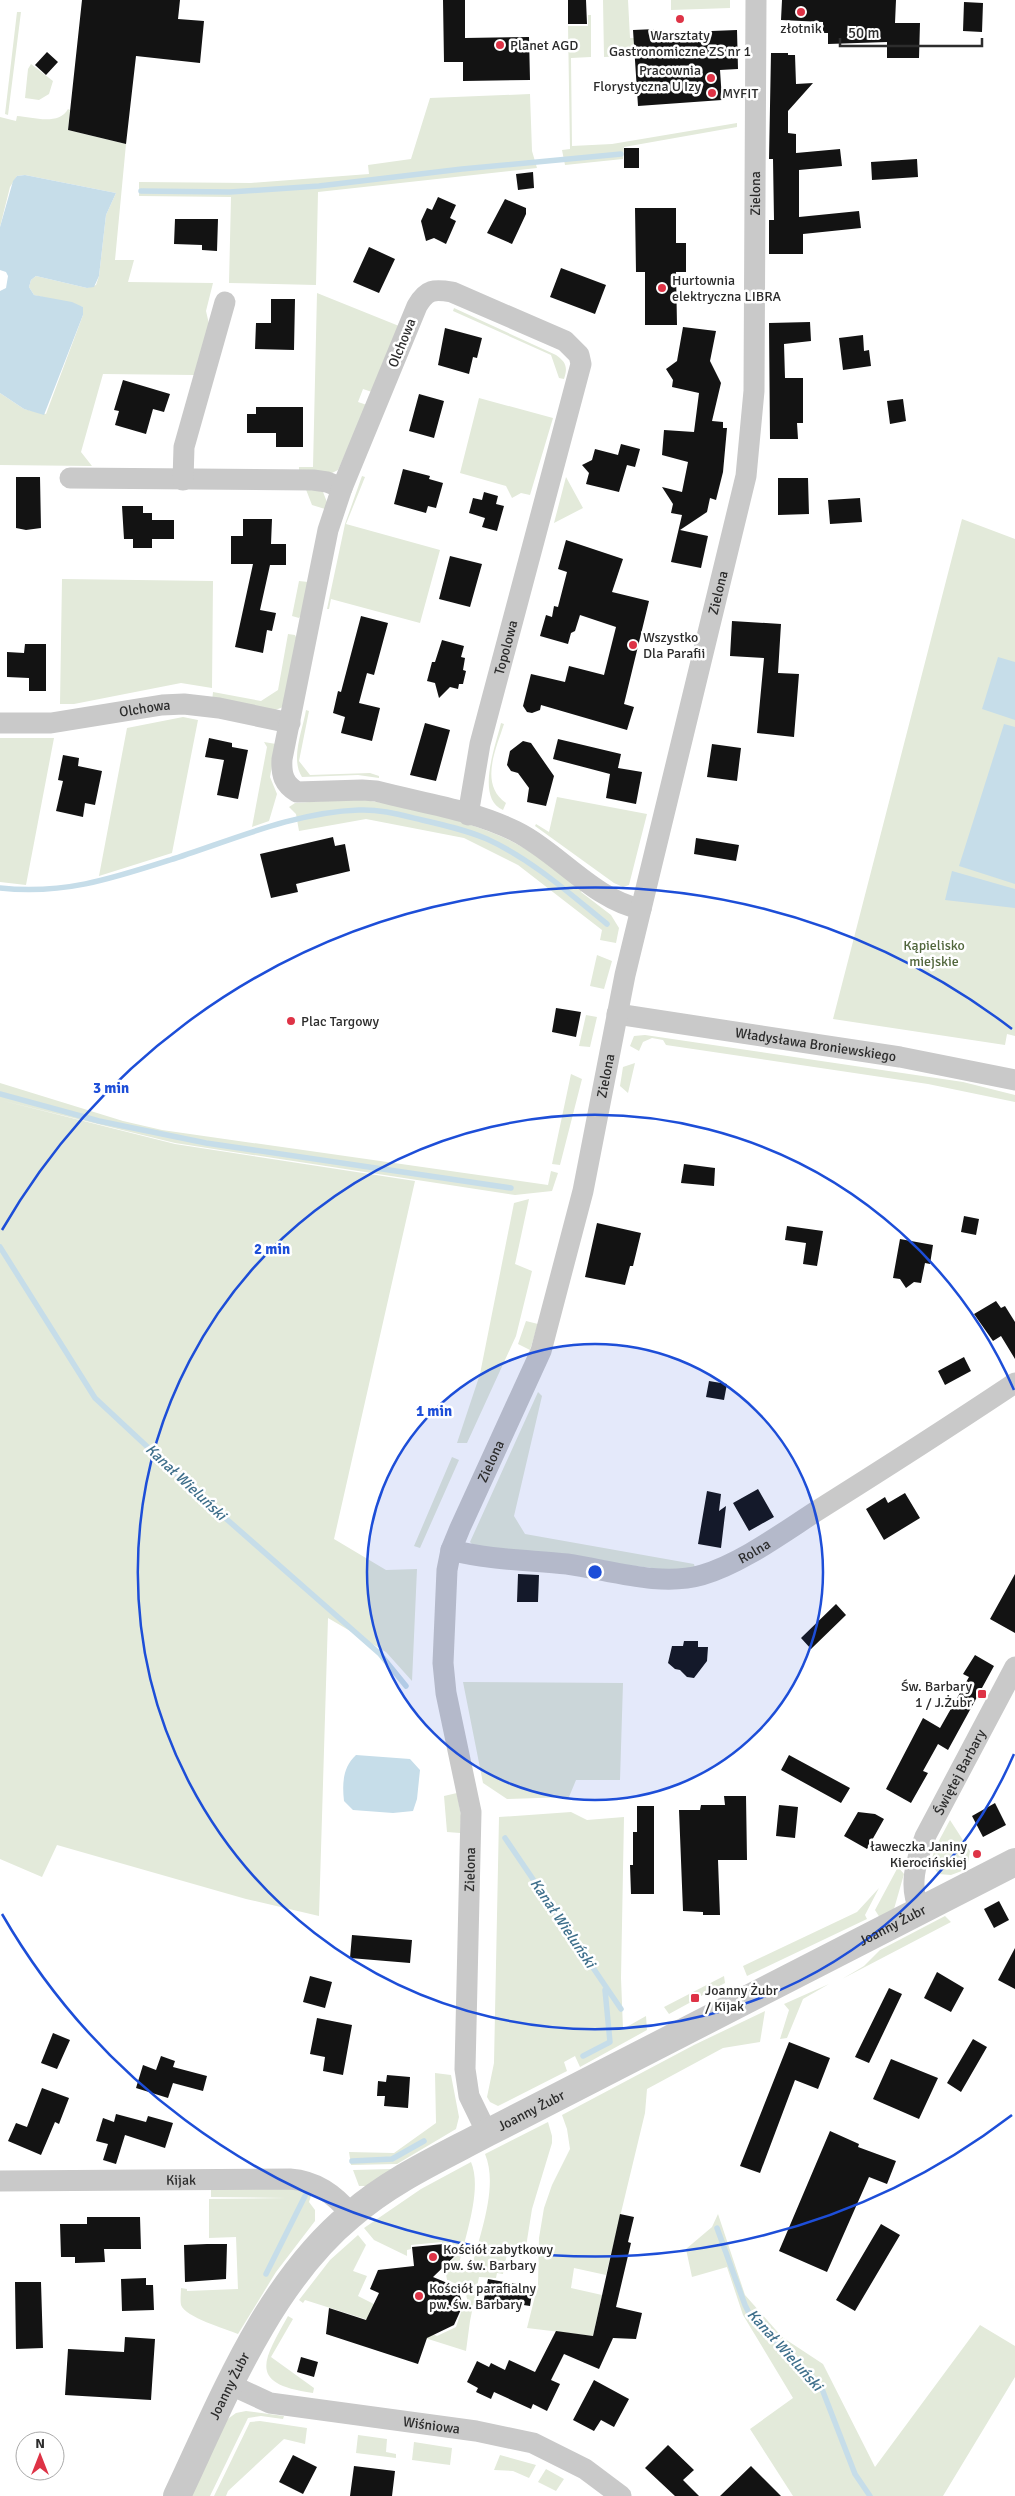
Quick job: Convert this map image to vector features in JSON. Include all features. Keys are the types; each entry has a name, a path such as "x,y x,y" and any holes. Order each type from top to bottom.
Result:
{"street":[{"name":"Zielona","path":"487,2133 470,2096 465,2068 472,1825 469,1800 444,1682 446,1580 451,1550 545,1341 583,1191 617,1014 641,909 738,513 749,456 754,392 756,0"},
{"name":"Olchowa","path":"468,815 369,790 297,792 289,787 281,770 323,549 342,488 423,295 432,290 452,292 520,322"},
{"path":"183,480 184,447 225,302"},
{"name":"Topolowa","path":"468,815 480,744 581,364 579,355 565,341 520,322"},
{"path":"70,478 321,481 342,488"},
{"name":"Olchowa","path":"0,723 51,723 184,704 219,708 290,723"},
{"path":"468,815 516,832 621,904 641,909"},
{"name":"Władysława Broniewskiego","path":"617,1014 900,1058 1015,1080"},
{"name":"Rolna","path":"451,1550 478,1557 568,1564 652,1578 671,1579 702,1575 730,1564 796,1524 1015,1383"},
{"name":"Świętej Barbary","path":"920,1910 914,1899 916,1859 1015,1667"},
{"name":"Joanny Żubr","path":"177,2496 231,2385 266,2318 285,2287 314,2250 351,2214 404,2177 487,2133 1015,1862"},
{"name":"Kijak","path":"0,2181 299,2180 326,2191 351,2214"},
{"name":"Wiśniowa","path":"231,2385 270,2403 476,2431 533,2444 585,2468 621,2496"}],"green space":[{"path":"603,0 628,0 630,38 644,38 657,43 633,44 633,56 604,57"},
{"path":"671,0 730,0 730,8 671,10"},
{"path":"17,12 21,12 8,115 5,114"},
{"path":"588,15 591,15 591,57 571,58 572,146 612,144 737,123 737,127 624,147 623,159 565,165 562,150 570,149 568,26 588,26"},
{"path":"31,64 53,81 49,94 39,100 25,98 28,69"},
{"path":"530,94 532,151 537,168 318,192 316,285 229,283 231,197 139,196 139,182 251,183 369,174 368,165 411,159 430,98"},
{"path":"68,109 70,110 68,130 126,144 115,260 134,260 128,282 213,283 206,311 209,324 195,375 103,374 81,452 92,466 0,465 0,393 24,409 46,414 83,315 83,307 34,295 29,287 31,280 36,276 87,288 96,285 99,276 106,215 116,193 25,175 17,176 10,187 0,227 0,117 16,121 17,116 52,119 64,114"},
{"path":"317,293 399,326 372,392 363,389 358,402 367,405 338,470 332,473 299,472 299,467 313,467"},
{"path":"454,308 556,355 565,365 564,379 559,378 551,355 453,311"},
{"path":"479,398 553,418 530,495 521,493 512,498 506,486 460,473"},
{"path":"362,476 365,477 346,524 440,550 420,623 331,599 329,609 327,609 345,524"},
{"path":"566,477 583,508 554,523"},
{"path":"305,487 323,492 327,502 325,509 312,505"},
{"name":"Kąpielisko miejskie","path":"962,519 1015,539 1015,1036 1007,1034 1005,1045 833,1019"},
{"path":"62,579 213,581 212,688 181,683 74,704 60,704"},
{"path":"299,581 308,582 299,618 292,616"},
{"path":"288,634 295,635 297,639 283,707 273,711 212,702 213,692 261,701 278,690"},
{"path":"306,710 309,711 299,761 310,775 370,773 379,776 379,778 358,775 302,777 297,762 297,753"},
{"path":"183,717 198,720 172,853 99,876 127,728"},
{"path":"501,723 504,724 494,755 491,776 493,786 498,795 506,803 503,810 495,804 490,794 489,783 492,757"},
{"path":"0,738 54,738 26,885 0,882"},
{"path":"264,742 276,744 270,777 277,794 269,821 252,827 267,747"},
{"path":"557,797 647,814 629,885 623,887 614,883 535,826 536,824 549,832"},
{"path":"352,799 390,804 457,820 513,842 540,858 583,889 581,892 611,915 619,928 616,943 600,940 602,930 518,865 464,838 366,819 299,831 296,814 289,807 295,803"},
{"path":"597,955 612,961 604,989 590,986"},
{"path":"586,1015 597,1017 590,1047 579,1046"},
{"path":"645,1035 963,1082 1015,1095 1015,1102 928,1084 666,1045 663,1040 652,1038 643,1042 639,1051 630,1046 634,1036"},
{"path":"635,1063 628,1093 620,1086 623,1067"},
{"path":"571,1074 582,1079 560,1165 552,1164"},
{"path":"0,1083 123,1121 162,1130 548,1185 551,1171 558,1173 552,1191 515,1195 175,1143 0,1100"},
{"path":"0,1100 175,1144 415,1181 334,1539 386,1570 417,1569 412,1681 386,1652 328,1618 319,1916 246,1899 57,1845 42,1877 0,1859"},
{"path":"529,1199 515,1264 532,1271 516,1336 467,1443 457,1443 480,1374 514,1203"},
{"path":"526,1321 538,1324 530,1350 518,1344"},
{"path":"538,1392 542,1396 514,1516 525,1534 694,1564 695,1568 669,1570 475,1547 470,1542"},
{"path":"452,1457 459,1460 420,1548 414,1546"},
{"path":"463,1682 623,1683 620,1780 576,1780 569,1797 507,1799 483,1783"},
{"path":"457,1793 461,1816 460,1833 447,1832 444,1796"},
{"path":"571,1812 587,1820 624,1817 621,1978 623,2029 646,2016 647,2030 580,2067 575,2056 564,2062 567,2071 498,2106 490,2102 487,2097 494,2063 499,1817"},
{"path":"950,1820 970,1851 967,1869 951,1875 938,1874 931,1862 935,1848"},
{"path":"898,1867 904,1874 894,1909 880,1918 875,1910"},
{"path":"879,1888 865,1915 867,1919 747,1976 743,1966 857,1912"},
{"path":"945,1916 951,1922 842,1979 864,1966 880,1950"},
{"path":"724,1976 725,1983 701,1996 699,1994 690,1999 691,2002 669,2014 664,2007"},
{"path":"829,1984 803,1999 787,2038 780,2039 789,2010 784,2004"},
{"path":"765,2011 760,2042 723,2048 647,2089 645,2113 606,2275 574,2268 571,2288 602,2295 593,2336 527,2328 538,2284 539,2238 544,2208 552,2185 570,2149 567,2129 562,2115 694,2045"},
{"path":"435,2073 451,2075 459,2117 456,2129 397,2164 351,2165 349,2152 394,2153 436,2123"},
{"path":"548,2122 552,2143 532,2209 525,2253 522,2256 507,2254 503,2274 497,2273 496,2278 479,2277 466,2351 305,2300 303,2303 299,2300 330,2260 358,2235 366,2245 353,2271 367,2276 358,2296 437,2336 456,2327 464,2303 468,2302 464,2288 460,2289 459,2285 447,2280 445,2269 451,2269 451,2261 456,2256 455,2248 450,2245 443,2246 442,2242 411,2245 411,2249 407,2250 407,2256 374,2240 364,2228 421,2189 471,2162 474,2173 474,2200 458,2269 471,2270 489,2196 489,2167 485,2154"},
{"path":"393,2169 366,2186 359,2186 353,2170"},
{"path":"284,2187 307,2192 311,2196 309,2202 315,2210 315,2221 276,2272 238,2334 190,2314 181,2305 181,2288 187,2289 187,2291 238,2289 236,2237 209,2238 209,2199 287,2198 211,2197 211,2190 214,2188"},
{"path":"718,2214 745,2295 782,2337 823,2364 875,2467 980,2325 1015,2346 1015,2377 943,2496 793,2496 750,2429 793,2398 743,2315 727,2267 692,2277 686,2249 712,2227"},
{"path":"288,2316 293,2319 271,2357 314,2388 313,2393 278,2384 269,2377 266,2368 272,2346"},
{"path":"246,2411 284,2416 283,2419 261,2416 248,2418 210,2496 187,2496 225,2421 236,2413"},
{"path":"260,2421 307,2428 305,2444 284,2439 228,2491 226,2496 214,2496 250,2422"},
{"path":"358,2435 387,2439 386,2452 396,2454 396,2458 356,2453"},
{"path":"414,2442 452,2448 450,2465 412,2460"},
{"path":"500,2455 536,2465 529,2478 513,2471 494,2470"},
{"path":"546,2469 564,2479 556,2491 538,2482"}],"water":[{"path":"25,175 116,193 106,215 99,276 94,287 87,288 36,276 31,280 29,287 34,295 72,302 83,307 83,315 44,415 24,409 0,393 0,291 6,288 8,276 6,272 0,270 0,227 13,181 17,176"},
{"path":"998,657 1015,662 1015,720 982,709"},
{"path":"1004,724 1015,727 1015,884 959,866"},
{"path":"952,871 1015,889 1015,908 945,900"},
{"path":"356,1755 410,1759 420,1770 417,1799 413,1811 393,1813 353,1810 344,1801 343,1782 348,1765"}],"building":[{"path":"82,0 180,0 178,19 204,21 200,63 136,56 126,144 68,130"},
{"path":"443,0 465,0 465,38 529,37 530,80 463,81 463,62 444,62"},
{"path":"568,0 586,0 587,24 568,24"},
{"path":"782,0 896,0 895,23 920,23 919,58 887,58 887,42 828,44 828,33 823,33 823,22 781,20"},
{"path":"964,2 983,3 982,32 963,31"},
{"path":"656,29 657,42 686,41 686,32 737,30 738,69 720,70 722,100 638,106 633,30"},
{"path":"47,52 58,62 46,75 35,65"},
{"path":"771,53 795,55 796,84 813,83 788,111 788,133 796,134 796,153 840,149 842,166 799,170 799,217 859,211 861,228 803,234 803,254 769,254 769,220 774,220 773,159 769,159"},
{"path":"624,148 639,148 639,168 624,168"},
{"path":"917,159 918,177 872,180 871,162"},
{"path":"533,172 534,188 518,190 516,174"},
{"path":"438,197 456,205 450,218 456,221 446,244 434,238 426,241 421,221 427,208 432,210"},
{"path":"505,199 526,208 526,214 512,244 487,233"},
{"path":"635,208 676,208 676,243 686,243 686,272 676,272 677,325 645,325 645,272 636,272"},
{"path":"175,219 218,219 217,251 202,250 202,245 174,244"},
{"path":"369,247 395,259 379,293 353,282"},
{"path":"561,268 606,285 595,314 550,297"},
{"path":"271,299 295,299 294,350 255,349 256,323 271,323"},
{"path":"810,322 811,341 784,344 785,378 803,378 803,423 797,423 798,439 770,439 769,323"},
{"path":"683,327 716,331 710,361 721,383 712,421 723,422 723,428 727,428 723,472 716,500 710,498 707,512 680,530 708,536 701,568 671,562 682,515 671,513 673,504 662,487 682,492 688,462 662,455 664,430 694,432 699,393 672,387 673,380 666,369 677,361"},
{"path":"445,328 482,338 477,358 473,357 469,374 438,365"},
{"path":"863,335 864,351 869,350 871,366 843,370 839,338"},
{"path":"123,380 170,394 164,412 153,409 146,434 115,425 119,411 114,410"},
{"path":"419,394 444,401 434,438 409,431"},
{"path":"903,399 906,421 890,424 887,401"},
{"path":"256,407 303,407 303,447 276,447 276,433 247,433 247,414 256,414"},
{"path":"621,444 640,449 635,467 627,465 619,492 586,484 589,473 582,465 592,460 595,449 618,455"},
{"path":"403,469 430,476 429,479 443,483 436,508 428,506 426,513 394,504"},
{"path":"16,477 40,477 41,528 26,530 16,528"},
{"path":"778,478 808,478 809,514 778,515"},
{"path":"484,492 498,496 496,504 504,506 497,531 482,527 485,518 469,513 473,498 482,500"},
{"path":"860,498 862,522 830,524 828,500"},
{"path":"122,506 143,506 143,513 152,513 152,520 174,520 174,539 152,539 152,548 133,548 133,539 124,539"},
{"path":"243,519 272,519 271,544 286,544 286,565 270,565 260,610 276,613 272,631 267,630 263,653 235,647 253,564 231,564 231,536 243,536"},
{"path":"566,540 623,559 612,592 649,601 624,704 634,707 627,730 541,705 540,710 532,713 527,712 523,706 531,674 565,682 569,666 604,675 616,627 580,615 568,644 540,636 546,615 552,617 554,606 558,607 567,572 558,569"},
{"path":"450,556 482,564 470,607 439,599"},
{"path":"361,616 388,623 374,675 367,673 359,703 380,708 372,741 341,733 345,717 333,713 338,691 341,692"},
{"path":"732,621 781,624 778,673 799,674 794,737 757,733 764,658 730,656"},
{"path":"442,640 464,646 461,657 465,658 463,670 466,671 463,684 459,684 458,689 450,687 439,698 435,683 427,681 432,662 435,662"},
{"path":"25,644 46,644 46,691 29,691 29,678 7,677 7,652 24,653"},
{"path":"425,723 450,730 436,781 410,775"},
{"path":"209,738 232,743 232,747 248,750 238,799 217,795 224,760 205,757"},
{"path":"558,739 621,754 618,768 642,772 636,804 606,798 610,774 553,759"},
{"path":"523,741 531,743 554,776 546,806 527,802 529,788 518,773 511,771 507,765 510,751"},
{"path":"712,744 741,748 737,781 707,777"},
{"path":"63,755 79,758 78,766 102,771 95,805 85,803 83,817 56,811 63,781 58,780"},
{"path":"333,837 335,846 345,844 350,871 296,884 298,892 271,898 260,854"},
{"path":"696,838 739,845 736,861 694,854"},
{"path":"556,1008 581,1012 576,1037 552,1032"},
{"path":"684,1164 715,1168 714,1186 681,1183"},
{"path":"964,1216 979,1219 976,1235 961,1232"},
{"path":"597,1223 641,1233 633,1266 630,1266 625,1285 585,1277"},
{"path":"787,1226 823,1231 817,1266 803,1264 806,1243 785,1240"},
{"path":"900,1239 933,1245 930,1264 925,1263 921,1283 914,1282 906,1288 900,1279 893,1278"},
{"path":"996,1301 1001,1308 1005,1306 1015,1322 1015,1359 1001,1336 993,1341 974,1314"},
{"path":"964,1357 971,1371 945,1385 938,1371"},
{"path":"709,1381 727,1384 724,1400 706,1397"},
{"path":"758,1489 774,1517 749,1531 733,1503"},
{"path":"707,1491 721,1494 719,1511 726,1506 721,1548 698,1544"},
{"path":"905,1493 920,1518 884,1540 866,1509 885,1497 888,1503"},
{"path":"518,1574 539,1575 538,1602 517,1602"},
{"path":"1015,1574 1015,1633 990,1619"},
{"path":"836,1604 846,1615 811,1649 801,1638"},
{"path":"684,1641 698,1641 698,1647 708,1647 707,1661 694,1678 687,1677 668,1663 672,1646 683,1646"},
{"path":"975,1655 994,1666 948,1750 938,1744 923,1771 928,1773 911,1803 886,1789 923,1718 940,1728 969,1677 963,1674"},
{"path":"789,1755 850,1788 841,1803 781,1770"},
{"path":"724,1796 746,1796 747,1860 718,1860 720,1915 703,1915 703,1912 683,1911 679,1810 700,1810 701,1805 725,1805"},
{"path":"995,1803 1006,1825 983,1837 972,1816"},
{"path":"779,1805 798,1807 795,1838 776,1836"},
{"path":"637,1806 654,1806 654,1894 631,1894 630,1865 633,1865 633,1832 637,1832"},
{"path":"858,1812 875,1814 884,1819 867,1849 844,1836"},
{"path":"999,1901 1009,1920 994,1928 984,1909"},
{"path":"352,1935 412,1940 410,1963 350,1958"},
{"path":"1015,1948 1015,1989 998,1980"},
{"path":"937,1972 964,1988 951,2012 924,1998"},
{"path":"310,1976 332,1982 325,2008 303,2002"},
{"path":"889,1988 902,1994 869,2063 855,2057"},
{"path":"317,2018 352,2025 343,2075 323,2071 325,2057 310,2054"},
{"path":"53,2033 70,2040 57,2069 41,2063"},
{"path":"973,2039 987,2047 961,2092 947,2083"},
{"path":"789,2042 830,2058 818,2089 795,2080 760,2173 740,2166"},
{"path":"161,2056 175,2061 173,2067 207,2076 203,2091 173,2083 168,2098 136,2088 143,2065 156,2070"},
{"path":"891,2059 938,2078 919,2119 873,2099"},
{"path":"387,2075 410,2077 408,2108 384,2106 385,2096 377,2096 378,2081 386,2082"},
{"path":"42,2088 69,2098 59,2124 55,2122 41,2155 8,2141 16,2123 27,2127"},
{"path":"116,2114 146,2122 148,2116 173,2123 165,2148 125,2135 116,2164 103,2160 108,2144 96,2141 103,2118 114,2122"},
{"path":"830,2131 859,2144 858,2147 896,2161 887,2184 869,2177 827,2272 779,2251"},
{"path":"620,2214 634,2217 628,2242 631,2243 616,2307 642,2313 636,2339 613,2338 599,2369 564,2354 551,2380 560,2384 547,2411 533,2404 531,2409 494,2392 491,2399 476,2392 478,2388 467,2382 477,2361 489,2367 491,2363 505,2370 509,2360 535,2372 556,2331 593,2336"},
{"path":"87,2217 140,2217 141,2249 104,2249 105,2262 75,2263 75,2257 61,2257 60,2224 87,2224"},
{"path":"881,2224 900,2235 855,2311 836,2300"},
{"path":"227,2244 226,2279 185,2282 184,2245"},
{"path":"444,2244 459,2252 433,2277 457,2287 463,2305 454,2325 427,2338 418,2364 326,2334 329,2308 366,2320 379,2293 370,2289 378,2270 414,2266 412,2247"},
{"path":"146,2278 146,2285 153,2285 154,2310 122,2311 121,2279"},
{"path":"488,2279 533,2287 530,2306 517,2304 516,2310 483,2304"},
{"path":"15,2282 41,2282 43,2348 16,2349"},
{"path":"125,2337 155,2339 151,2400 65,2395 68,2349 124,2352"},
{"path":"301,2357 318,2362 314,2377 297,2372"},
{"path":"594,2380 629,2399 614,2427 601,2420 594,2431 573,2420"},
{"path":"668,2445 694,2470 683,2480 699,2496 675,2496 645,2468"},
{"path":"293,2455 317,2467 303,2494 279,2482"},
{"path":"354,2466 395,2471 392,2496 350,2496"},
{"path":"751,2466 781,2496 720,2496"}],"waterway":[{"path":"141,191 230,192 319,186 462,169 621,154"},
{"path":"0,888 23,890 86,884 148,867 286,822 335,812 375,810 463,830 487,839 519,856 607,924"},
{"path":"0,1094 99,1121 206,1143 511,1188"},
{"name":"Kanał Wieluński","path":"0,1247 95,1398 198,1494 380,1654 406,1686"},
{"name":"Kanał Wieluński","path":"505,1838 621,2009"},
{"path":"583,2056 610,2042 605,1990"},
{"path":"352,2161 392,2159 424,2141"},
{"path":"266,2274 305,2196"},
{"name":"Kanał Wieluński","path":"717,2228 751,2317 810,2374 822,2389 855,2474 870,2496"}],"place":[{"name":"złotnik","path":"801,12"},
{"name":"Warsztaty Gastronomiczne ZS nr 1","path":"680,19"},
{"name":"Planet AGD","path":"500,45"},
{"name":"Pracownia Florystyczna U Izy","path":"711,78"},
{"name":"MYFIT","path":"712,93"},
{"name":"Hurtownia elektryczna LIBRA","path":"662,288"},
{"name":"Wszystko Dla Parafii","path":"633,645"},
{"name":"Plac Targowy","path":"291,1021"},
{"name":"Św. Barbary 1 / J.Żubr","path":"982,1694"},
{"name":"ławeczka Janiny Kierocińskiej","path":"977,1854"},
{"name":"Joanny Żubr / Kijak","path":"695,1998"},
{"name":"Kościół zabytkowy pw. św. Barbary","path":"433,2257"},
{"name":"Kościół parafialny pw. św. Barbary","path":"419,2296"}]}
